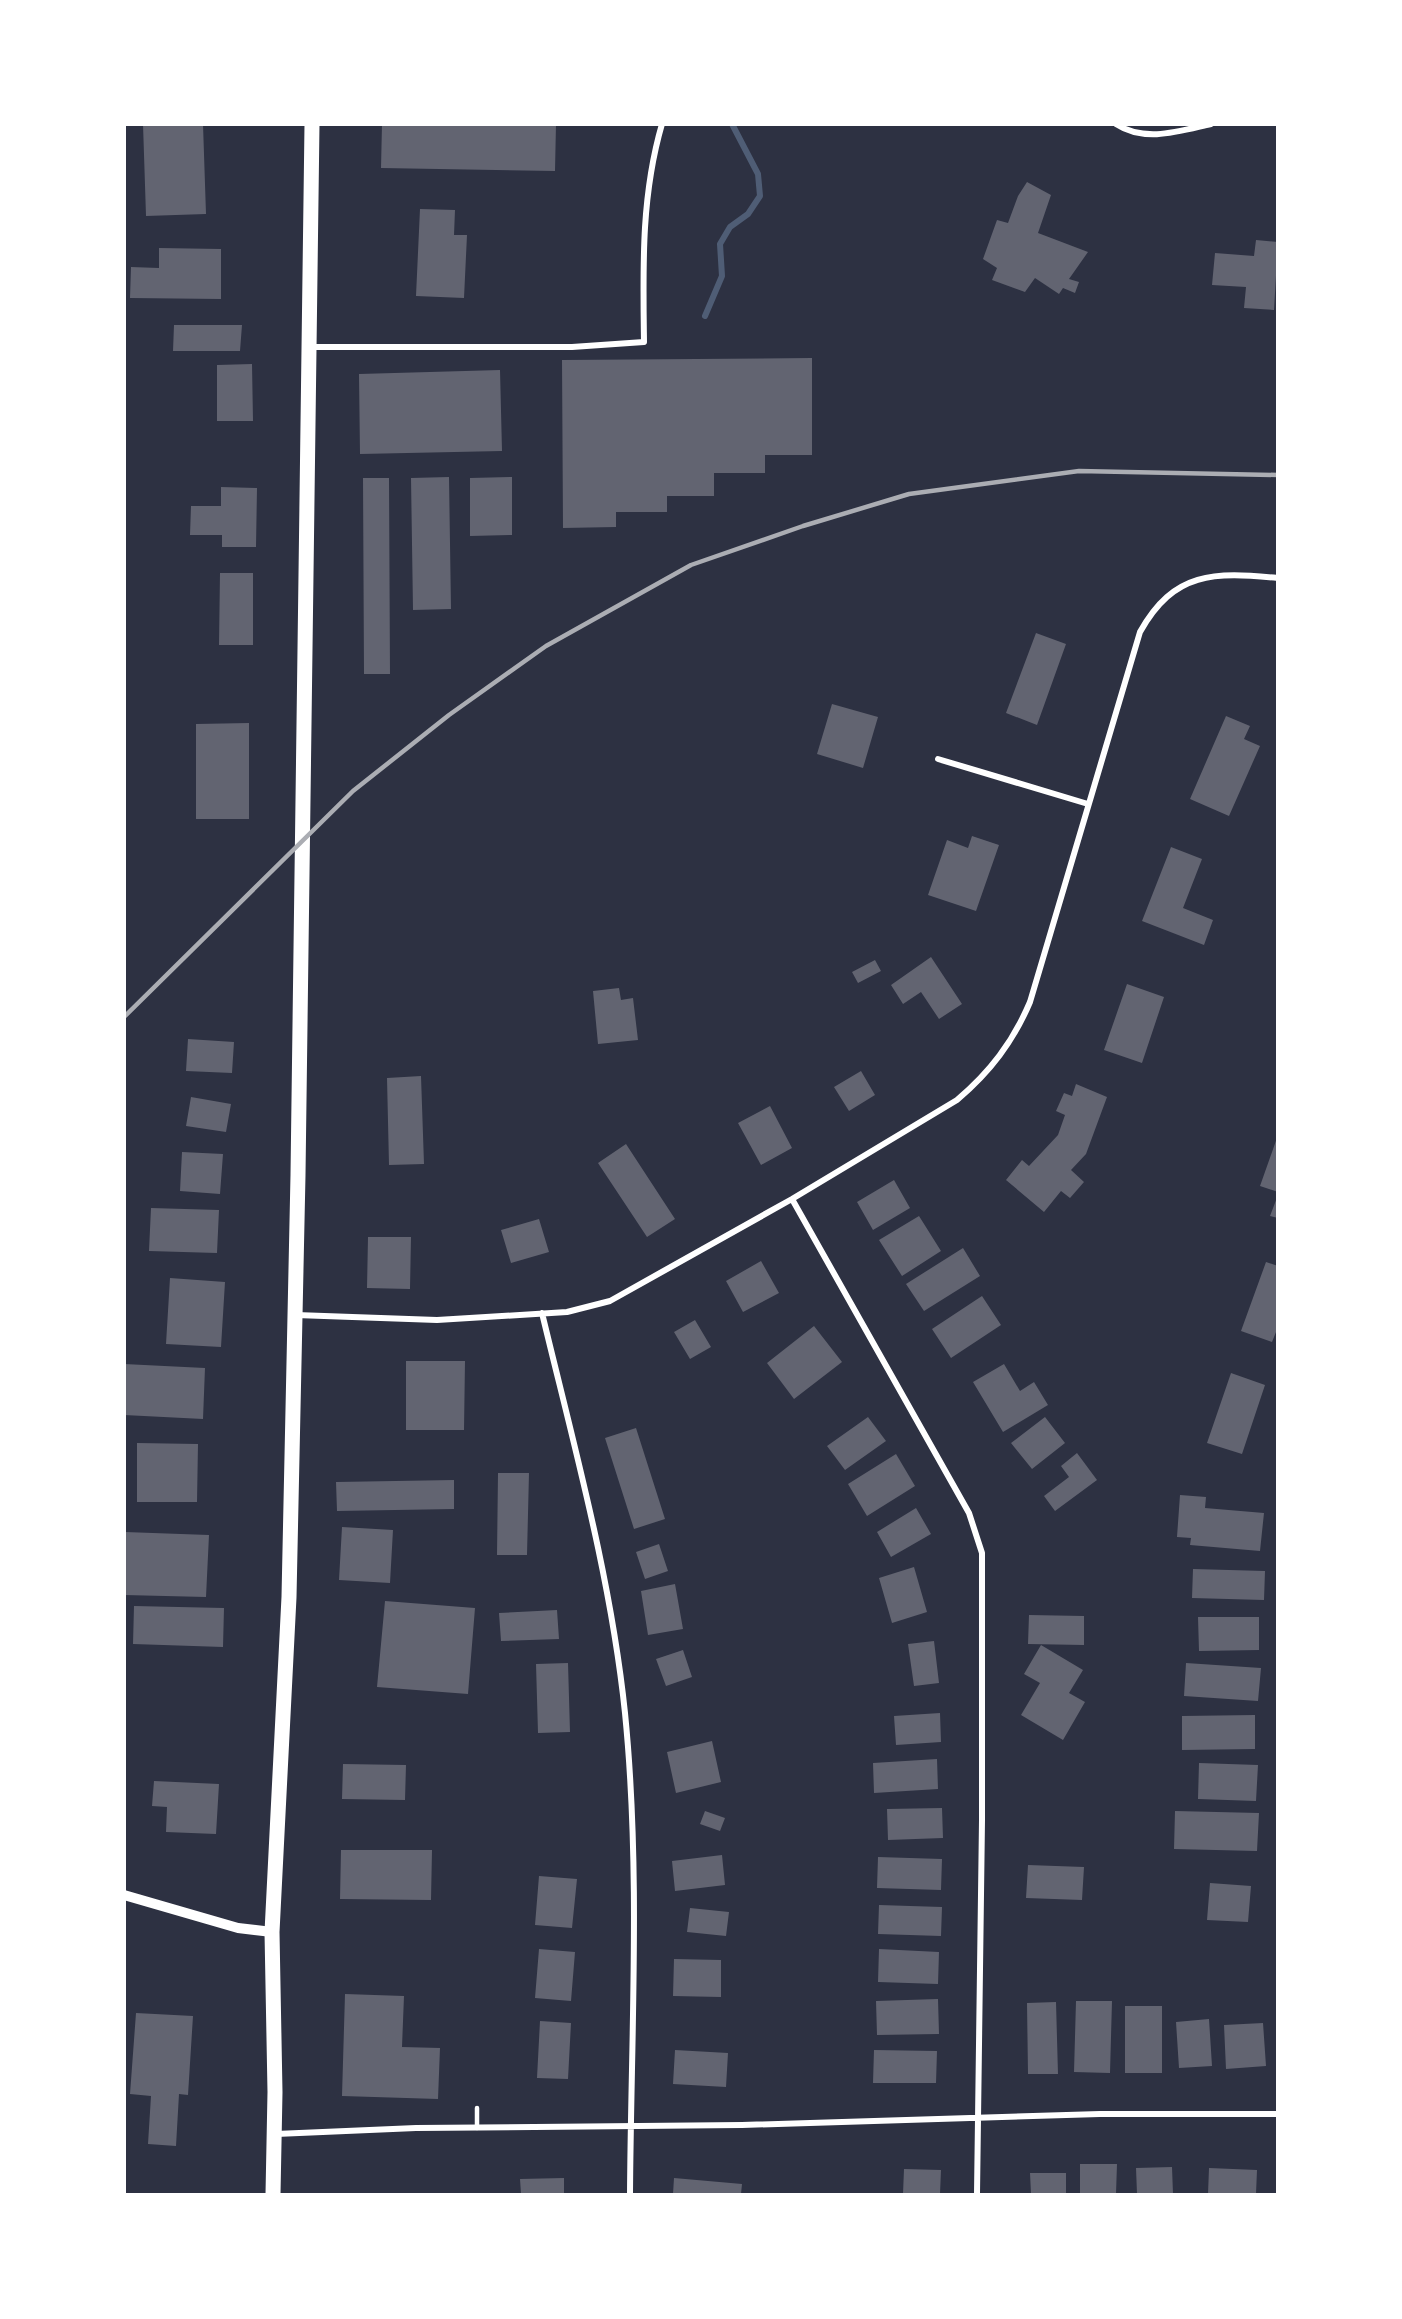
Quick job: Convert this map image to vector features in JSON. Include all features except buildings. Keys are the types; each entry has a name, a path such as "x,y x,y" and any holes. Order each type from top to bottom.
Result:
{"main road":[{"path":"273,2194 272,2134 275,2092 272,1932 289,1598 312,124"}],"street":[{"path":"310,347 572,347 645,342 644,212 655,149 662,124"},
{"path":"1116,124 1138,134 1157,135 1211,124"},
{"path":"295,1315 437,1320 542,1314 588,1308 631,1292 957,1100 1001,1057 1030,1002 1140,632 1156,607 1178,587 1197,579 1236,574 1278,578"},
{"path":"938,759 1088,804"},
{"path":"792,1199 969,1513 982,1553 982,1820 977,2194"},
{"path":"542,1314 604,1575 625,1713 633,1853 630,2194"},
{"path":"124,1895 238,1928 272,1932"},
{"path":"272,2134 978,2118 1278,2114"}],"lane":[{"path":"477,2108 477,2128"}],"waterway":[{"path":"705,316 722,276 720,244 730,227 748,214 760,196 758,174 732,124"}],"railway":[{"path":"124,1017 353,791 449,715 546,646 691,565 803,526 909,494 1079,471 1278,475"}]}
